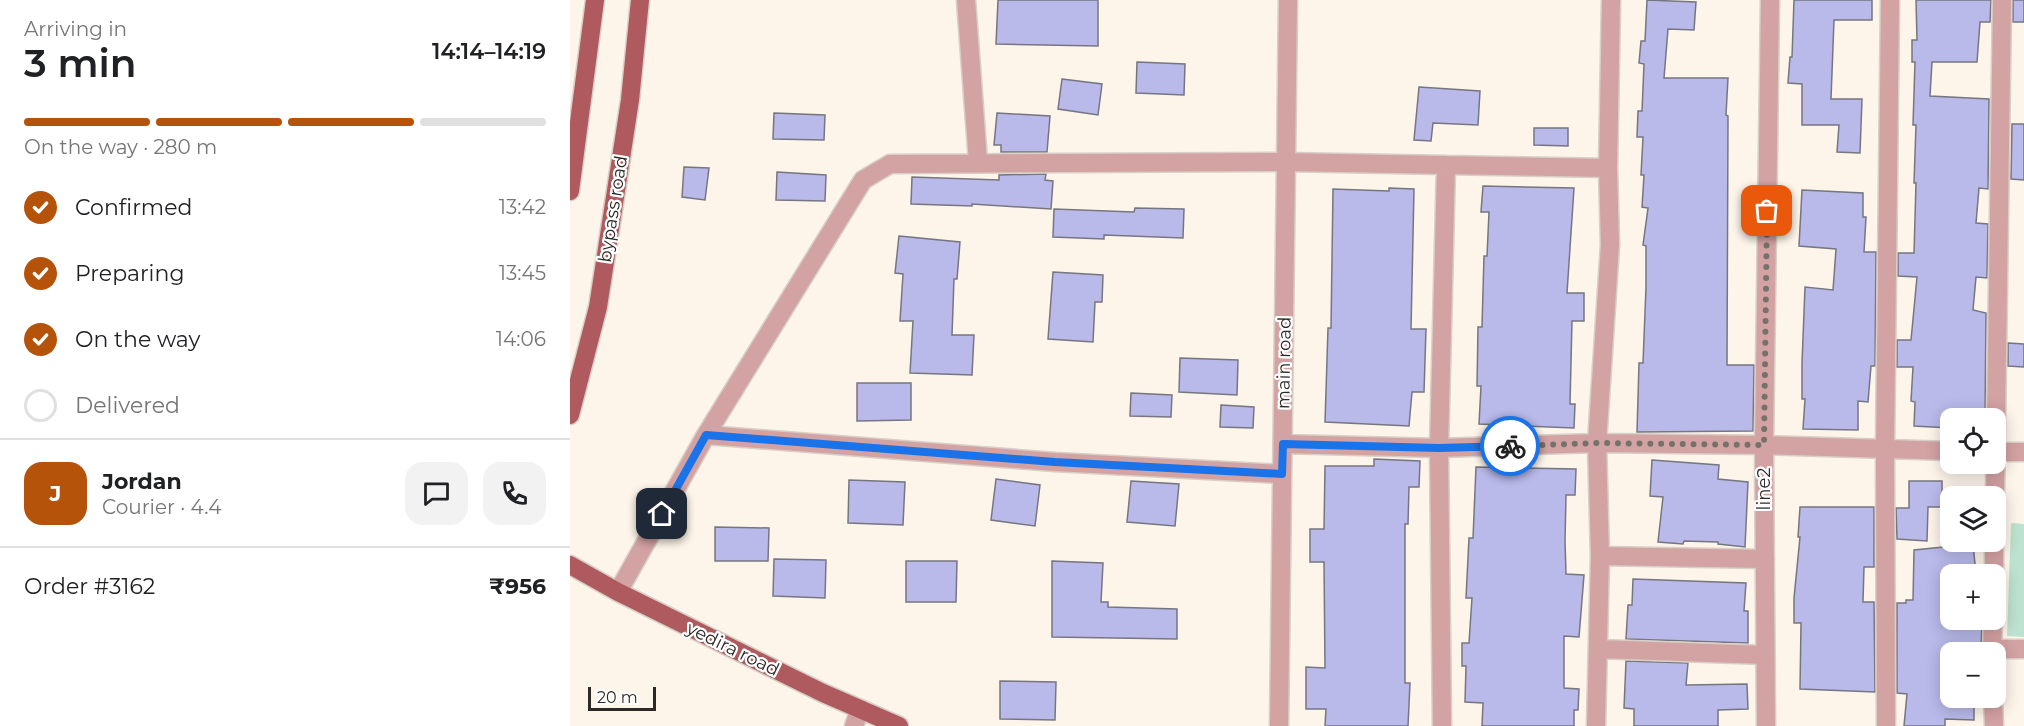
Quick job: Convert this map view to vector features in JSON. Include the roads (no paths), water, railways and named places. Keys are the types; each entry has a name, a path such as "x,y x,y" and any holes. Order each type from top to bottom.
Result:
{"main road":[{"path":"570,191 595,0"},
{"name":"bypass road","path":"570,415 598,307 630,100 640,0"},
{"name":"yedira road","path":"570,565 857,718 899,726"}],"street":[{"path":"966,0 978,162"},
{"name":"main road","path":"1279,726 1288,0"},
{"path":"1596,726 1600,556 1597,443 1610,245 1608,168 1611,0"},
{"name":"line2","path":"1766,726 1764,445 1770,0"},
{"path":"1886,726 1885,450 1890,0"},
{"path":"1996,408 2002,0"},
{"path":"618,592 706,435 863,180 890,164 1286,162 1608,168"},
{"path":"1442,726 1439,448 1446,165"},
{"path":"706,435 1055,462 1282,474"},
{"path":"1283,444 1439,448 1597,443 1764,445 1940,451"},
{"path":"2006,452 2024,452"},
{"path":"1600,556 1765,559"},
{"path":"1599,649 1765,656"},
{"path":"2006,650 2024,649"},
{"path":"1993,708 1994,726"}]}
